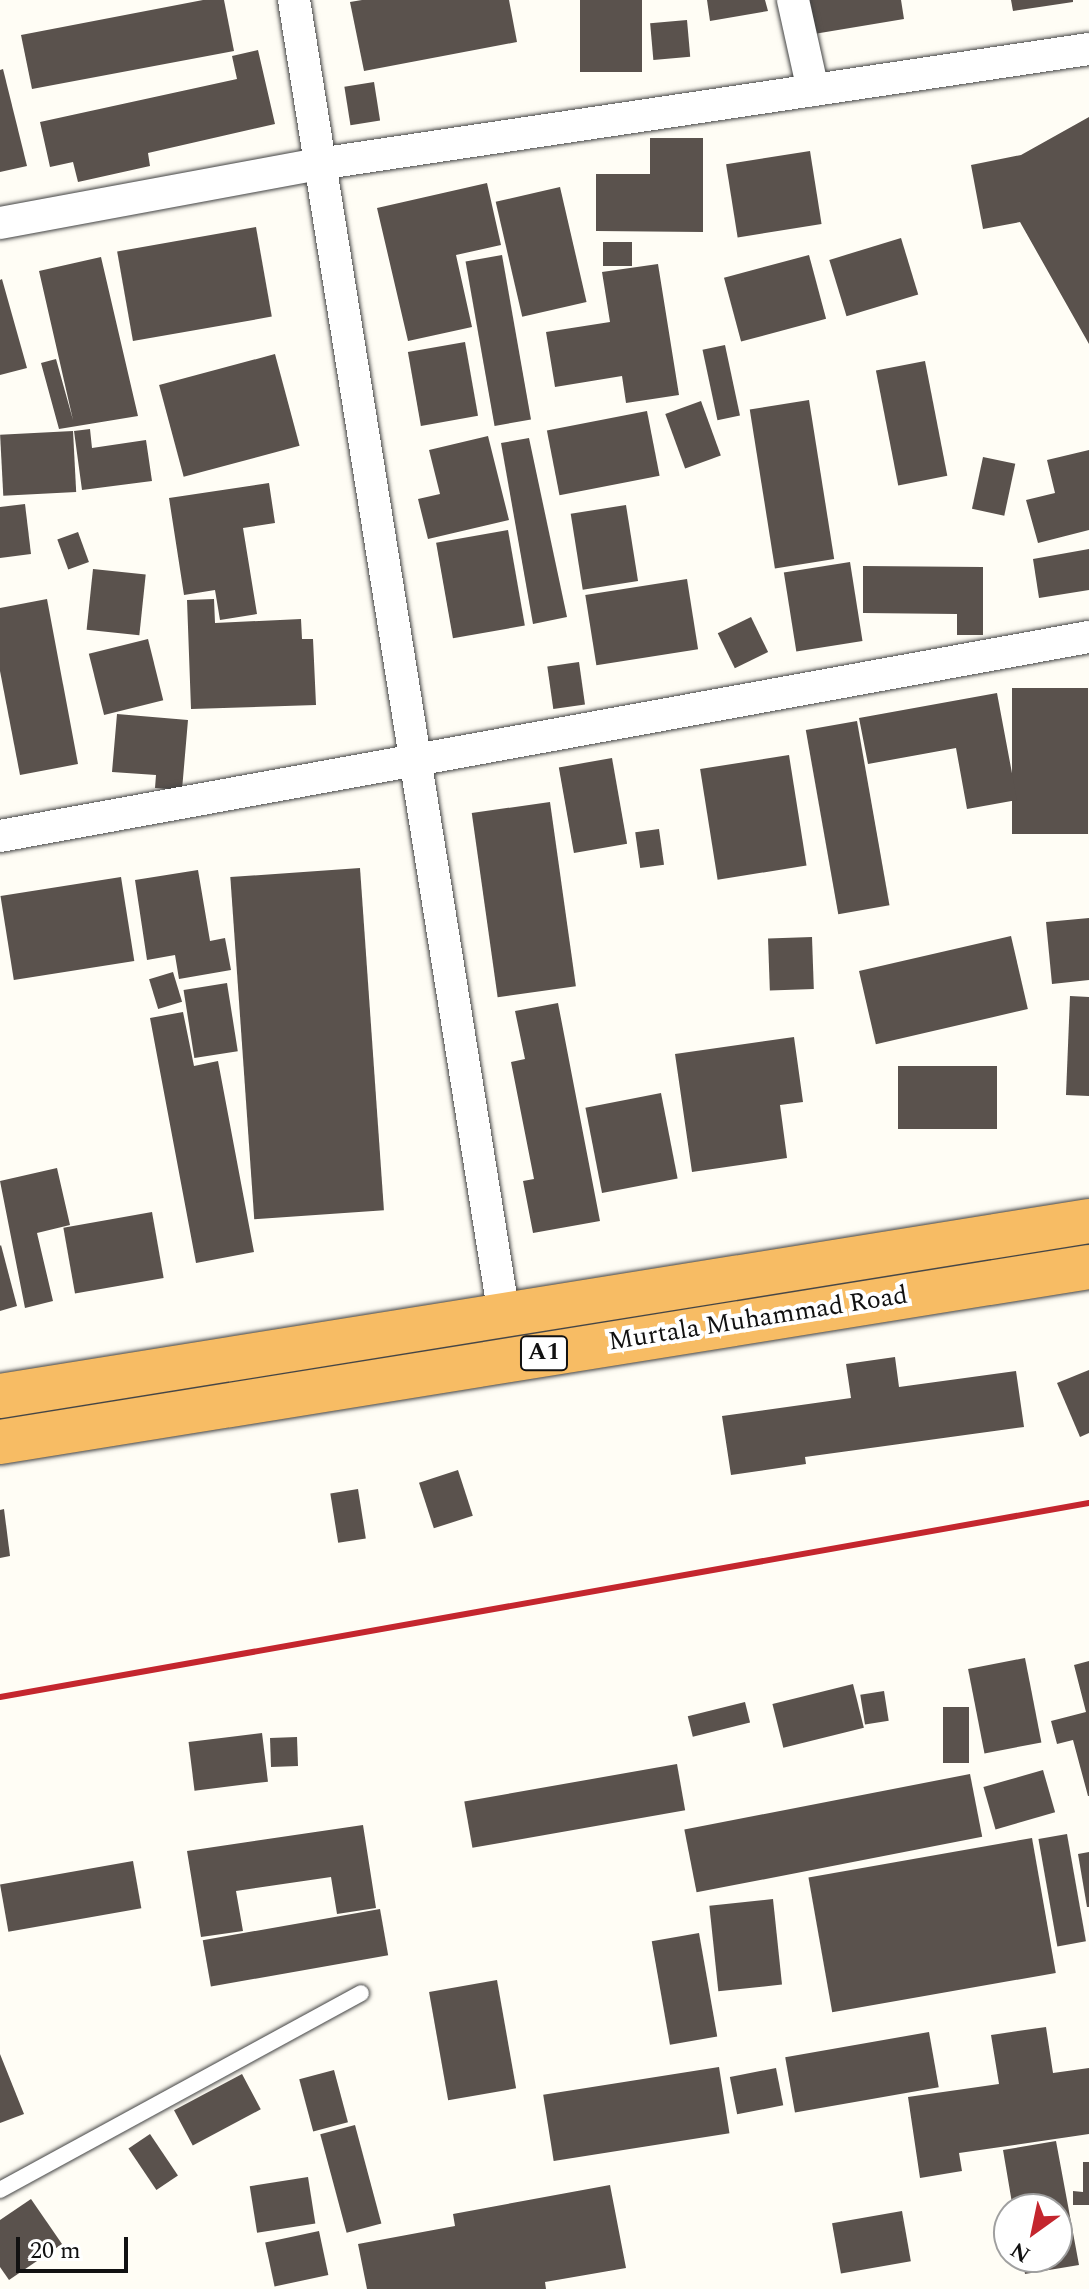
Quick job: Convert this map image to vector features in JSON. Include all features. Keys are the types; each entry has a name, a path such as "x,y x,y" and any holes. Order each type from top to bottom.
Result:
{"highway":[{"name":"Murtala Muhammad Road","path":"0,1396 1089,1221"},
{"name":"Murtala Muhammad Road","path":"0,1442 1089,1267"}],"street":[{"path":"294,0 325,163 504,1316"},
{"path":"793,0 813,90"},
{"path":"0,223 325,163 1089,49"},
{"path":"0,836 263,791 416,755 1089,637"}],"lane":[{"path":"0,2190 361,1993"}],"building":[{"path":"203,0 224,0 234,51 32,89 21,35"},
{"path":"509,0 517,42 364,71 350,2"},
{"path":"580,0 642,0 642,72 580,72"},
{"path":"707,0 765,0 768,11 710,21"},
{"path":"808,0 901,0 904,19 814,34"},
{"path":"1011,0 1073,0 1073,2 1013,11"},
{"path":"687,20 690,57 653,60 650,23"},
{"path":"258,50 275,124 148,153 150,166 78,182 73,162 50,167 40,122 237,79 232,56"},
{"path":"3,69 27,166 0,172 0,70"},
{"path":"374,82 380,121 350,125 344,87"},
{"path":"1089,117 1089,344 1020,222 983,229 971,165 1021,155"},
{"path":"650,138 703,138 703,232 596,231 596,174 650,174"},
{"path":"810,151 822,224 738,237 726,164"},
{"path":"487,183 501,245 456,255 472,327 408,341 377,208"},
{"path":"560,187 587,302 522,317 496,202"},
{"path":"256,227 272,317 133,341 117,251"},
{"path":"901,238 918,294 847,316 829,260"},
{"path":"603,242 632,242 632,266 603,266"},
{"path":"502,255 531,419 495,426 466,261"},
{"path":"809,255 826,319 741,342 724,278"},
{"path":"101,257 138,416 59,429 41,363 56,359 73,420 39,271"},
{"path":"658,264 679,395 626,403 622,376 555,387 546,332 610,322 602,272"},
{"path":"0,280 27,368 0,375"},
{"path":"465,342 478,416 421,426 408,352"},
{"path":"725,345 740,415 717,420 703,350"},
{"path":"275,354 300,446 184,477 159,385"},
{"path":"925,361 947,476 898,485 876,371"},
{"path":"809,400 834,559 775,568 750,409"},
{"path":"701,401 721,456 685,468 665,414"},
{"path":"647,411 660,476 559,495 547,430"},
{"path":"90,429 92,448 146,440 152,481 82,490 74,431"},
{"path":"73,431 76,492 3,496 0,435"},
{"path":"488,436 509,520 428,539 418,499 440,494 429,450"},
{"path":"529,438 567,617 533,624 501,443"},
{"path":"1089,450 1089,530 1038,543 1026,500 1055,493 1047,460"},
{"path":"983,457 1015,464 1004,516 972,509"},
{"path":"269,483 275,523 243,528 257,614 220,620 215,590 184,595 169,498"},
{"path":"25,504 31,554 0,558 0,507"},
{"path":"626,505 638,581 583,590 571,514"},
{"path":"508,530 525,626 453,638 436,543"},
{"path":"78,532 89,562 68,570 57,540"},
{"path":"1089,549 1089,590 1039,598 1033,559"},
{"path":"850,562 863,641 796,651 784,572"},
{"path":"863,566 983,567 983,635 957,635 957,614 863,613"},
{"path":"93,569 146,575 139,635 87,630"},
{"path":"687,579 698,649 596,665 585,595"},
{"path":"47,599 78,764 20,775 0,671 0,608"},
{"path":"214,599 215,623 301,619 302,639 313,639 316,705 191,709 187,600"},
{"path":"751,617 768,652 735,668 718,633"},
{"path":"148,639 163,700 104,715 89,654"},
{"path":"579,662 585,705 553,709 547,666"},
{"path":"1012,688 1088,688 1088,834 1012,834"},
{"path":"997,693 1017,800 967,809 956,748 868,764 859,718"},
{"path":"117,714 188,720 182,790 155,788 156,775 112,772"},
{"path":"857,721 889,905 838,914 806,730"},
{"path":"789,755 807,866 718,880 700,769"},
{"path":"612,758 627,844 574,853 559,767"},
{"path":"550,802 576,986 498,997 472,813"},
{"path":"659,829 664,865 640,868 635,832"},
{"path":"360,868 384,1210 254,1219 230,877"},
{"path":"198,870 210,941 225,938 231,970 179,979 175,955 147,960 135,880"},
{"path":"121,877 134,961 14,980 1,896"},
{"path":"1089,918 1089,980 1052,984 1046,922"},
{"path":"1011,936 1028,1009 876,1044 859,971"},
{"path":"812,937 814,989 770,991 768,939"},
{"path":"173,972 182,1002 158,1009 149,979"},
{"path":"227,983 238,1051 194,1058 184,990"},
{"path":"1070,996 1089,997 1089,1096 1066,1095"},
{"path":"558,1003 600,1221 533,1233 523,1181 534,1179 511,1062 525,1059 515,1011"},
{"path":"183,1012 194,1066 218,1061 254,1252 196,1263 150,1018"},
{"path":"794,1037 803,1102 780,1105 787,1158 692,1172 675,1054"},
{"path":"898,1066 997,1066 997,1129 898,1129"},
{"path":"661,1093 678,1178 602,1193 585,1108"},
{"path":"57,1168 70,1225 37,1233 53,1301 25,1308 0,1181"},
{"path":"152,1212 164,1278 75,1294 63,1228"},
{"path":"0,1246 17,1306 0,1311"},
{"path":"895,1357 899,1387 1016,1371 1024,1427 805,1457 806,1464 731,1475 722,1416 851,1398 846,1364"},
{"path":"1089,1370 1089,1433 1080,1437 1057,1383"},
{"path":"458,1470 473,1516 434,1528 419,1483"},
{"path":"358,1489 366,1538 338,1543 330,1493"},
{"path":"4,1509 10,1556 0,1558 0,1510"},
{"path":"1025,1658 1041,1742 984,1753 968,1669"},
{"path":"1089,1661 1088,1796 1073,1740 1057,1744 1051,1721 1086,1712 1074,1665"},
{"path":"853,1684 864,1728 783,1748 772,1704"},
{"path":"884,1691 889,1721 865,1724 860,1695"},
{"path":"745,1702 750,1722 693,1737 688,1716"},
{"path":"943,1707 969,1707 969,1763 943,1763"},
{"path":"262,1733 268,1782 195,1791 189,1742"},
{"path":"297,1737 298,1766 271,1767 270,1738"},
{"path":"677,1764 685,1810 472,1848 464,1802"},
{"path":"1043,1770 1055,1812 996,1829 983,1787"},
{"path":"970,1774 982,1837 697,1892 684,1830"},
{"path":"363,1825 376,1908 337,1914 331,1877 236,1891 243,1931 201,1937 187,1851"},
{"path":"1067,1834 1086,1941 1057,1946 1038,1839"},
{"path":"1032,1838 1056,1973 832,2012 808,1877"},
{"path":"1089,1852 1089,1907 1087,1907 1078,1854"},
{"path":"133,1861 141,1908 8,1932 0,1884"},
{"path":"773,1899 782,1985 718,1991 709,1906"},
{"path":"380,1909 388,1955 211,1987 203,1940"},
{"path":"699,1933 717,2036 670,2045 652,1941"},
{"path":"497,1980 516,2088 448,2100 429,1992"},
{"path":"1046,2027 1053,2073 1089,2068 1089,2134 959,2153 962,2171 920,2178 908,2097 999,2084 991,2035"},
{"path":"929,2032 939,2087 795,2113 785,2057"},
{"path":"0,2054 24,2114 0,2123"},
{"path":"719,2067 729,2133 554,2161 543,2095"},
{"path":"776,2068 783,2105 737,2114 730,2077"},
{"path":"334,2070 348,2122 313,2131 299,2079"},
{"path":"242,2074 261,2109 193,2145 174,2110"},
{"path":"355,2125 381,2224 347,2233 320,2134"},
{"path":"150,2134 178,2175 156,2190 128,2149"},
{"path":"1056,2141 1066,2193 1010,2193 1003,2150"},
{"path":"1083,2162 1089,2162 1089,2205 1073,2205 1073,2191 1083,2192"},
{"path":"308,2177 315,2223 257,2233 250,2186"},
{"path":"610,2185 626,2268 545,2282 546,2289 367,2289 358,2244 455,2226 453,2214"},
{"path":"31,2199 62,2244 9,2280 0,2267 0,2220"},
{"path":"902,2211 911,2261 841,2274 832,2223"},
{"path":"319,2231 328,2275 275,2286 265,2242"},
{"path":"1073,2233 1079,2265 1073,2266"}],"railway":[{"path":"0,1697 1089,1503"}]}
